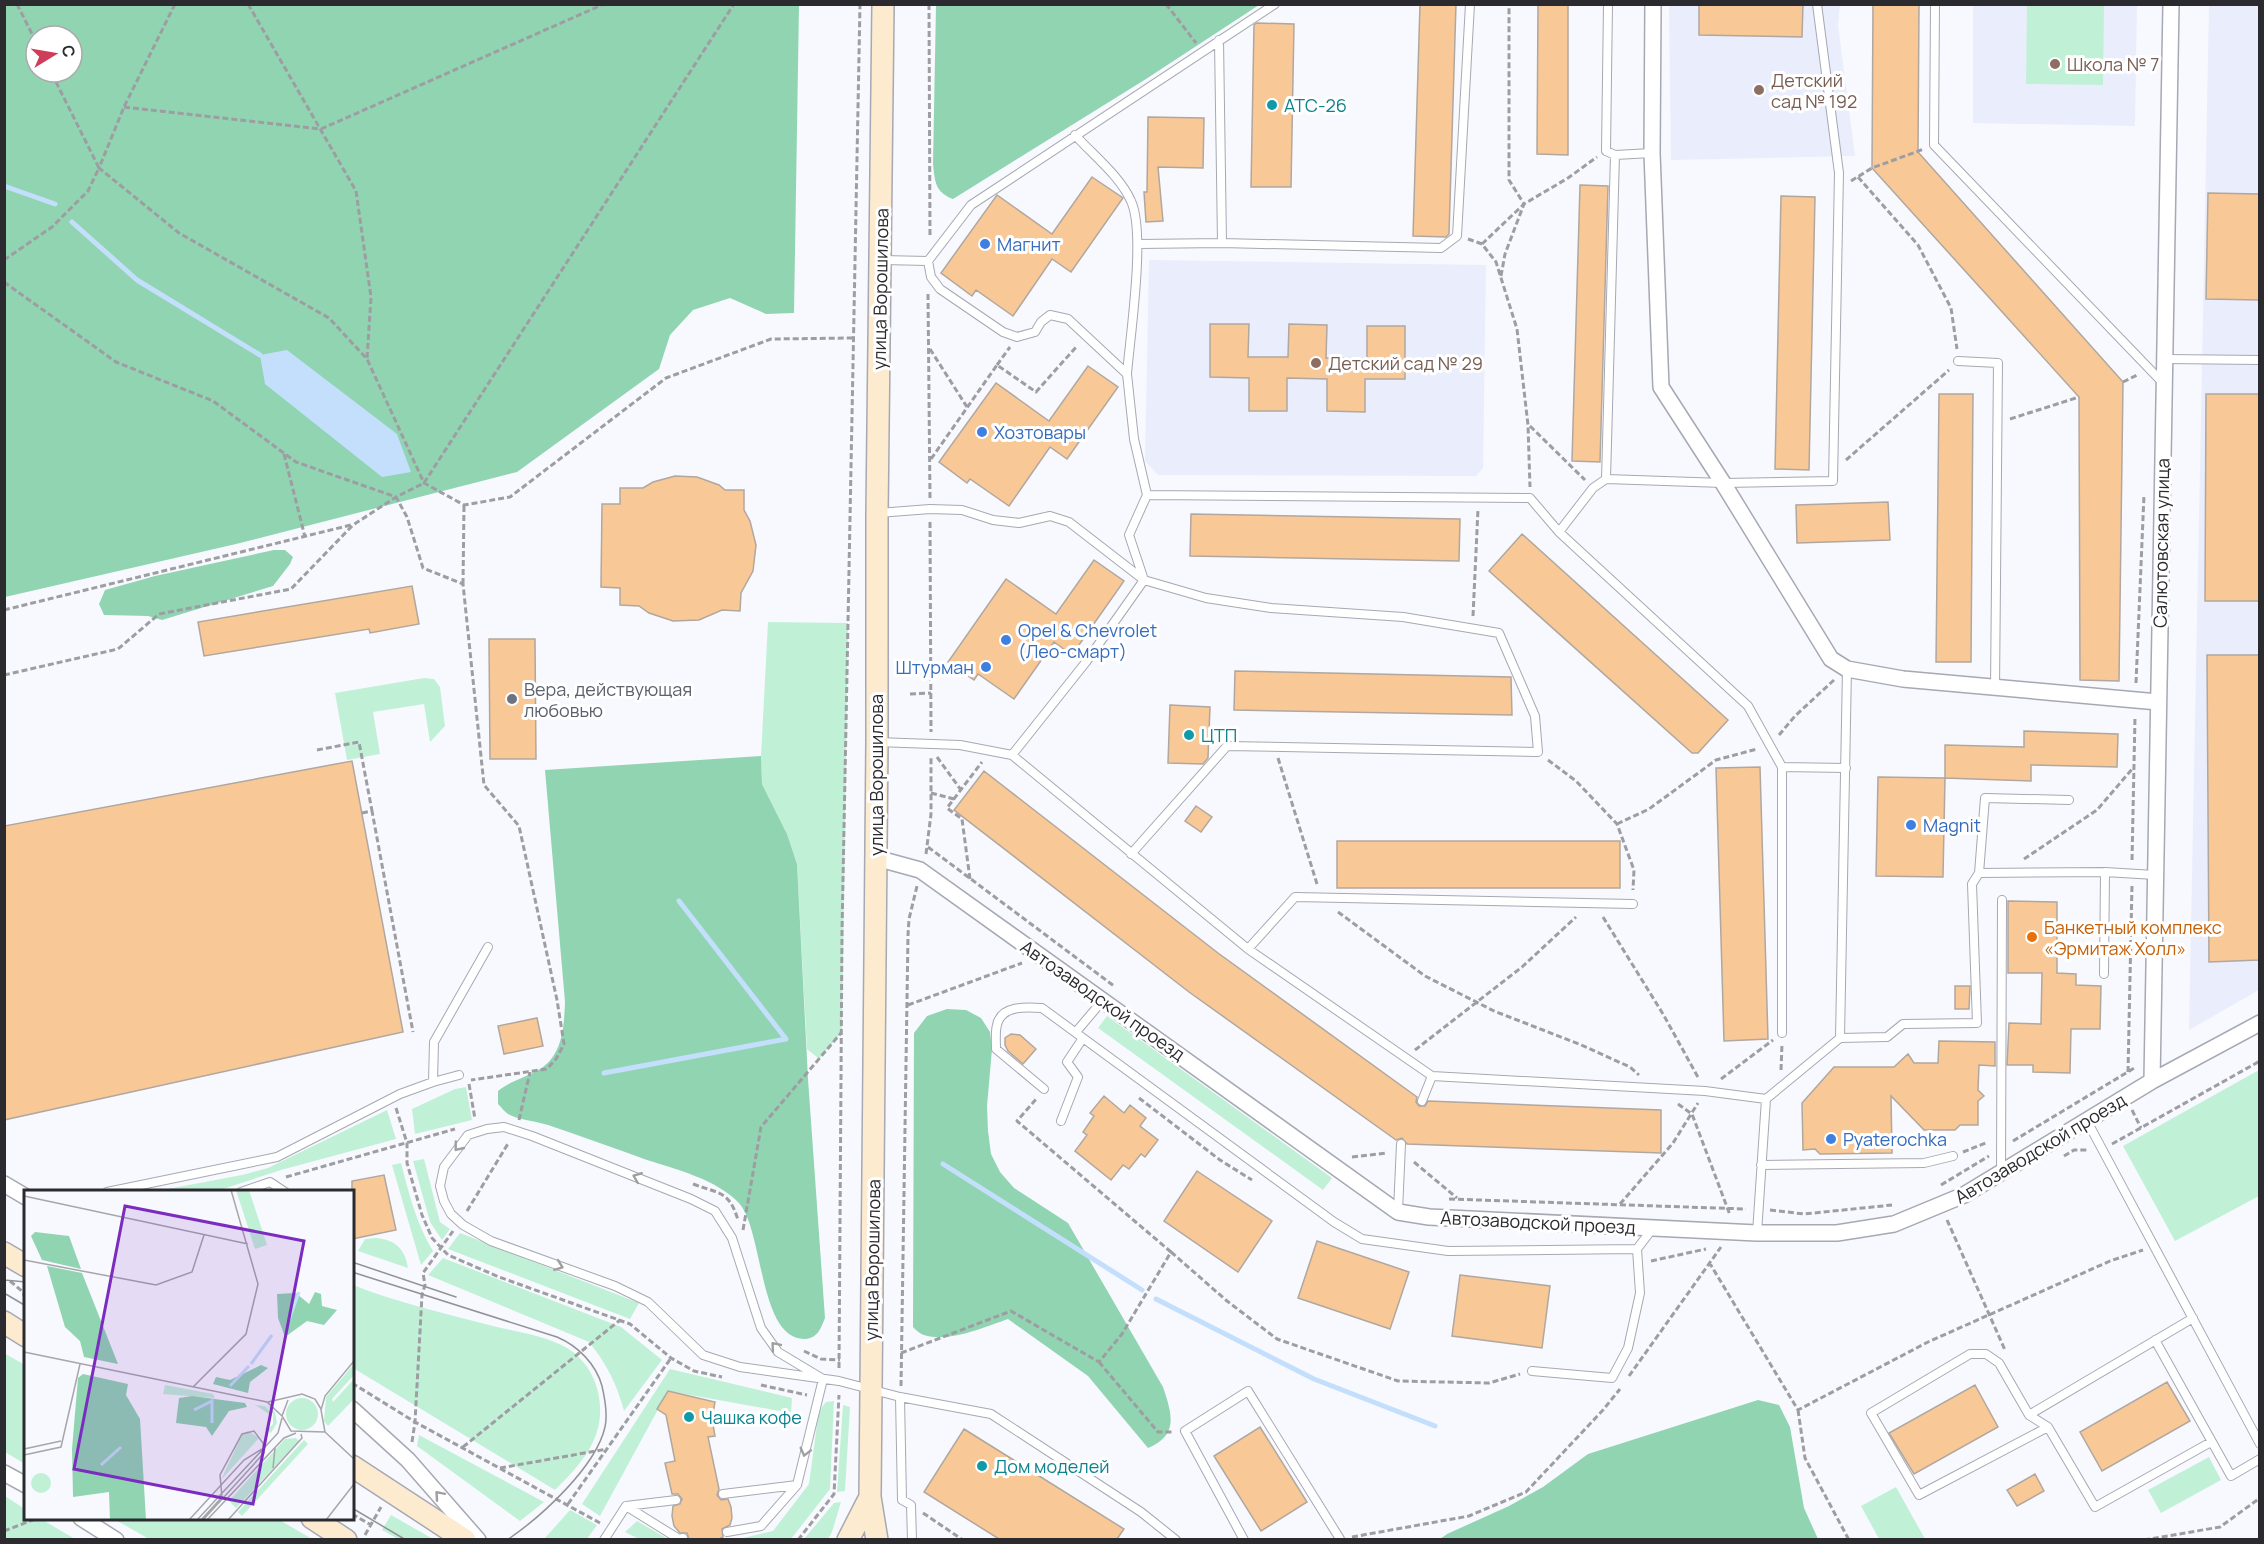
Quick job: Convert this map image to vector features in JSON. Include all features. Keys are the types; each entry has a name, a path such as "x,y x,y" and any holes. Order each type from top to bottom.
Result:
{"main road":[{"name":"улица Ворошилова","path":"849,1539 870,1497 883,4"},
{"path":"4,1253 24,1265"},
{"path":"4,1323 24,1335"},
{"path":"354,1467 465,1539"},
{"path":"870,1497 877,1539"},
{"path":"315,1520 346,1539"}],"street":[{"path":"1653,4 1652,153 1661,387 1831,658 1847,669 1903,679 2158,702"},
{"name":"Салютовская улица","path":"2152,1082 2171,4"},
{"name":"Автозаводской проезд","path":"876,858 921,870 1398,1212 1429,1217 1757,1233 1837,1233 1894,1224 1964,1195 2152,1082 2259,1023"},
{"path":"4,1184 24,1196"},
{"path":"354,1411 408,1460 478,1539"},
{"path":"4,1473 24,1484"},
{"path":"84,1520 116,1539"}],"lane":[{"path":"1127,375 1068,319 1050,315 1041,322 1035,332 1017,338 1003,332 940,289 931,278 928,261 971,205 1275,4"},
{"path":"1138,244 1222,243 1441,248 1457,236 1470,4"},
{"path":"1608,4 1606,151 1615,154 1652,153"},
{"path":"1558,531 1593,488 1606,479 1723,483 1833,481 1839,189 1837,156 1817,4"},
{"path":"1935,4 1934,145 2164,384"},
{"path":"1219,40 1222,243"},
{"path":"1075,135 1124,188 1133,204 1138,244 1127,375 1134,439 1147,495 1129,535 1144,580"},
{"path":"1606,479 1615,154"},
{"path":"881,260 928,261"},
{"path":"2165,359 2259,360"},
{"path":"1958,361 1998,363 1995,689"},
{"path":"1147,495 1530,498 1558,531 1749,706 1782,767 1782,1033"},
{"path":"877,513 930,509 962,510 993,520 1019,523 1050,516 1069,522 1144,580 1217,600 1271,608 1403,617 1499,633 1535,716 1538,752 1227,746 1131,854"},
{"path":"1012,754 1086,662 1144,580"},
{"path":"1840,1038 1847,669"},
{"path":"877,742 960,745 1012,754 1248,949 1431,1076 1705,1091 1766,1099 1840,1038 1887,1037 1903,1024 1977,1023 1972,884 1979,873 1985,798 2069,800"},
{"path":"1782,767 1846,768"},
{"path":"2104,974 2105,872"},
{"path":"1979,873 2105,872 2156,875"},
{"path":"1248,949 1295,897 1633,904"},
{"path":"2001,1173 2002,900"},
{"path":"433,1082 434,1042 488,946"},
{"path":"1076,1032 1103,1000"},
{"path":"1044,1089 996,1049 997,1023 1008,1010 1027,1007 1042,1008 1334,1222 1362,1239 1448,1251 1636,1249"},
{"path":"1061,1121 1078,1077 1067,1062 1083,1038"},
{"path":"111,1190 277,1157 400,1094 433,1082 459,1076"},
{"path":"1422,1101 1431,1076"},
{"path":"1757,1233 1766,1099"},
{"path":"2087,1121 2259,1444"},
{"path":"823,1379 778,1352 761,1328 732,1238 715,1210 504,1127 468,1135 444,1167 440,1186 444,1201 460,1222 491,1241 615,1286 648,1302 704,1355 740,1367 823,1379 839,1381 900,1397 991,1414 1141,1512 1176,1539"},
{"path":"1398,1212 1400,1147"},
{"path":"1761,1165 1924,1163 1953,1156"},
{"path":"244,1190 270,1182 283,1190"},
{"path":"1532,1371 1612,1378 1628,1348 1640,1293 1636,1249 1653,1228"},
{"path":"2029,1415 2193,1318"},
{"path":"2155,1340 2231,1476 2259,1460"},
{"path":"2048,1427 1919,1495 1871,1413 1970,1354 1986,1354 1999,1363 2029,1415 2048,1427 2095,1507 2211,1442"},
{"path":"727,1532 761,1526 797,1485 823,1379"},
{"path":"1244,1539 1185,1431 1248,1391 1340,1539"},
{"path":"900,1397 902,1500 911,1505 912,1539"},
{"path":"723,1494 797,1485"},
{"path":"604,1539 626,1506 676,1500"},
{"path":"626,1506 679,1539 683,1538"}],"path":[{"path":"17,4 27,24"},
{"path":"4,260 52,227 88,191 124,107 174,4"},
{"path":"248,4 356,191 371,297 367,359"},
{"path":"124,107 321,129 604,4"},
{"path":"4,675 118,649 159,614 291,589 353,525 396,497 424,483 734,4"},
{"path":"798,1539 834,1494 840,1360 842,1032 860,4"},
{"path":"928,261 932,220 929,4"},
{"path":"1166,4 1202,51"},
{"path":"1509,4 1509,180 1524,204"},
{"path":"57,84 99,168 179,233 329,318 367,359 424,483 464,505 510,497 666,378 771,339 854,338"},
{"path":"1839,189 1872,168 1934,145"},
{"path":"1482,244 1524,204 1568,178 1606,151"},
{"path":"1833,471 1958,361 1952,308 1918,245 1858,177"},
{"path":"1500,278 1505,254 1524,204"},
{"path":"1457,236 1482,244 1496,262 1517,330 1528,425 1530,498"},
{"path":"5,283 116,362 213,401 296,462 396,497 407,517 423,568 463,584"},
{"path":"928,294 931,743"},
{"path":"997,365 1036,392 1086,336"},
{"path":"930,460 1017,338"},
{"path":"929,348 967,408"},
{"path":"1997,423 2079,397"},
{"path":"1528,425 1593,488"},
{"path":"283,453 305,537"},
{"path":"1472,628 1479,498"},
{"path":"464,505 463,584 484,784 519,826 564,1044 556,1059 547,1069 468,1081"},
{"path":"4,610 353,525"},
{"path":"1617,824 1649,809 1716,760 1770,746 1795,716 1847,669"},
{"path":"910,694 931,693"},
{"path":"317,750 359,742 413,1032"},
{"path":"1274,747 1322,899 1425,976 1475,1002 1630,1067 1692,1114 1729,1208 1732,1232 1650,1349 1603,1410 1526,1492 1469,1516 1340,1539"},
{"path":"900,1397 909,919 928,847 931,750 961,790"},
{"path":"970,879 962,819 947,808 990,751"},
{"path":"1538,752 1576,781 1617,824 1634,870 1633,904"},
{"path":"2003,873 2097,810 2134,766"},
{"path":"931,794 954,799"},
{"path":"362,813 372,811"},
{"path":"928,847 1115,986"},
{"path":"1405,1059 1522,967 1590,904 1611,929 1663,1014 1705,1091"},
{"path":"908,1005 1025,962"},
{"path":"693,1184 725,1195 733,1203 742,1236 761,1127 842,1032"},
{"path":"1781,1088 1782,1033"},
{"path":"1620,1205 1673,1143 1705,1091 1782,1033"},
{"path":"408,1460 415,1422 422,1294 425,1285 423,1273 460,1222 516,1131 530,1072"},
{"path":"459,1076 465,1075 468,1081 476,1122"},
{"path":"1044,1089 1017,1121 1227,1301 1277,1339 1398,1381 1489,1383 1532,1371"},
{"path":"270,1182 456,1128"},
{"path":"1953,1156 2000,1137"},
{"path":"1354,1165 1346,1158 1400,1147 1458,1200"},
{"path":"1446,1199 1757,1209"},
{"path":"1947,1220 2009,1359 1999,1363"},
{"path":"1798,1410 1928,1342 2110,1261 2154,1246"},
{"path":"1099,1362 1122,1334 1171,1252"},
{"path":"1709,1262 1798,1410 1805,1458 1849,1539"},
{"path":"4,1276 24,1295"},
{"path":"901,1353 1011,1311 1099,1362 1158,1432 1185,1431"},
{"path":"462,1448 620,1320"},
{"path":"799,1348 821,1359 840,1360"},
{"path":"568,1505 671,1358"},
{"path":"354,1384 415,1422 610,1529"},
{"path":"500,1468 607,1449"},
{"path":"2144,1539 2220,1527 2259,1498"},
{"path":"911,1505 963,1539"},
{"path":"354,1515 371,1525"},
{"path":"4,1531 33,1520"}],"shaded area":[{"name":"Детский сад № 192","path":"1669,5 1840,5 1838,25 1855,156 1671,160"},
{"name":"Школа № 7","path":"1973,5 2137,5 2135,126 1973,123"},
{"path":"2209,5 2259,5 2259,990 2189,1030"},
{"name":"Детский сад № 29","path":"1149,260 1486,265 1483,468 1476,476 1158,475 1145,461"}],"green space":[{"path":"936,4 1259,5 1146,79 953,199 939,190 934,176"},
{"path":"5,5 799,5 794,313 766,314 730,298 693,310 670,335 659,369 517,472 236,544 5,597"},
{"path":"2027,5 2104,5 2103,85 2026,84"},
{"path":"274,550 285,550 293,557 273,586 162,620 148,616 104,615 99,604 105,590 155,576"},
{"path":"768,622 848,623 842,1032 819,1059 807,1049 797,864 786,832 762,784 761,756"},
{"path":"424,678 434,679 440,687 445,726 430,742 424,704 373,712 380,754 347,760 335,693"},
{"path":"761,756 762,784 787,834 797,864 808,1079 825,1318 816,1335 805,1339 790,1334 778,1322 770,1303 746,1215 738,1202 729,1194 707,1181 683,1172 548,1125 512,1116 498,1104 498,1091 548,1063 558,1048 563,1030 565,1002 545,770"},
{"path":"947,1009 966,1010 981,1018 990,1032 992,1049 987,1106 988,1131 991,1154 1000,1172 1014,1188 1068,1223 1163,1387 1169,1406 1169,1430 1158,1443 1148,1448 1088,1376 1008,1319 956,1336 924,1335 913,1327 914,1033 927,1016"},
{"path":"1107,1016 1332,1178 1323,1190 1098,1028"},
{"path":"2259,1070 2259,1196 2175,1241 2123,1146"},
{"path":"466,1087 472,1120 415,1134 412,1109 455,1089"},
{"path":"387,1110 396,1139 281,1170 220,1190 162,1190 268,1168"},
{"path":"424,1159 440,1222 450,1229 442,1240 430,1222 413,1161"},
{"path":"401,1163 418,1219 433,1251 421,1265 392,1165"},
{"path":"460,1233 639,1303 630,1319 448,1249"},
{"path":"376,1238 398,1246 407,1261 408,1268 358,1251 365,1239"},
{"path":"443,1258 621,1327 662,1360 624,1411 610,1374 589,1342 428,1275"},
{"path":"354,1285 422,1307 540,1337 567,1348 578,1356 587,1367 598,1391 600,1418 589,1450 555,1490 354,1369"},
{"path":"4,1353 24,1364 24,1463 5,1452"},
{"path":"670,1369 792,1398 791,1413 668,1391 600,1516 582,1504"},
{"path":"1758,1400 1779,1405 1790,1427 1804,1508 1818,1539 1440,1539 1543,1487 1588,1454"},
{"path":"834,1401 830,1489 791,1539 739,1539 773,1531 809,1484 818,1417 826,1402"},
{"path":"843,1405 850,1407 845,1491 837,1492"},
{"path":"419,1435 544,1502 520,1521 417,1446"},
{"path":"2209,1457 2221,1480 2161,1513 2148,1490"},
{"path":"1896,1487 1925,1539 1879,1539 1861,1506"},
{"path":"5,1496 24,1508 24,1520 43,1520 75,1539 5,1539"},
{"path":"841,1502 828,1539 804,1539 834,1503"},
{"path":"570,1510 597,1525 587,1539 548,1540 545,1538"},
{"path":"391,1515 433,1539 398,1539 382,1530"},
{"path":"116,1520 280,1520 312,1539 149,1539"},
{"path":"637,1521 668,1539 639,1539 625,1532"}],"water":[{"path":"287,350 397,434 411,472 382,477 265,384 260,355"}],"building":[{"path":"1420,4 1456,4 1449,234 1446,237 1413,236"},
{"path":"1538,4 1568,4 1568,155 1537,154"},
{"path":"1699,4 1803,4 1802,37 1699,35"},
{"path":"1873,4 1919,4 1918,152 2123,382 2119,681 2080,680 2079,397 1872,168"},
{"name":"АТС-26","path":"1257,23 1294,24 1291,187 1251,187 1254,25"},
{"path":"1148,117 1204,118 1203,168 1158,167 1163,221 1146,222 1144,192 1147,192"},
{"path":"1092,177 1123,198 1071,272 1052,259 1013,316 976,290 972,296 941,273 997,195 1052,234"},
{"path":"1580,185 1608,186 1600,462 1572,461"},
{"path":"2208,193 2259,194 2259,300 2206,299"},
{"path":"1781,196 1815,197 1809,470 1775,469"},
{"path":"1210,324 1249,324 1248,357 1288,357 1289,324 1327,325 1326,358 1367,358 1367,326 1405,326 1405,379 1365,379 1365,412 1327,411 1327,379 1287,378 1287,411 1249,411 1249,378 1210,377"},
{"path":"1088,366 1118,387 1067,459 1050,447 1009,506 970,479 967,483 939,462 996,383 1049,421"},
{"path":"1939,394 1973,394 1971,662 1936,662"},
{"path":"2206,394 2259,394 2259,601 2205,601"},
{"path":"675,476 697,477 719,485 725,490 744,490 744,510 750,521 756,545 753,571 741,593 740,611 722,610 699,620 673,621 649,613 639,606 620,605 620,588 601,587 602,504 620,504 620,488 643,488 653,482"},
{"path":"1888,502 1890,540 1797,543 1796,505"},
{"path":"1191,514 1460,519 1459,561 1190,556"},
{"path":"1522,534 1728,720 1698,753 1692,753 1489,571"},
{"path":"1094,560 1124,581 1072,655 1054,642 1014,699 978,674 974,680 948,662 1006,579 1056,614"},
{"path":"412,586 419,624 370,633 369,629 204,656 198,622"},
{"name":"Вера, действующая любовью","path":"489,639 535,639 536,759 490,759"},
{"path":"2207,655 2259,655 2259,960 2209,962"},
{"path":"1235,671 1511,677 1512,715 1234,710"},
{"name":"ЦТП","path":"1170,705 1210,707 1208,758 1203,764 1168,763"},
{"path":"2024,731 2118,734 2117,767 2031,765 2031,781 1945,778 1945,745 2024,747"},
{"path":"352,761 403,1032 4,1120 4,826"},
{"path":"1760,767 1768,1039 1724,1041 1716,768"},
{"path":"984,771 1218,953 1417,1097 1416,1102 1419,1106 1425,1106 1428,1101 1661,1110 1661,1153 1407,1144 1402,1138 1396,1140 1189,992 954,810"},
{"name":"Magnit","path":"1878,777 1945,778 1943,877 1876,876"},
{"path":"1196,806 1212,817 1201,832 1185,821"},
{"path":"1337,841 1620,841 1620,888 1337,888"},
{"path":"2008,901 2057,902 2057,973 2076,974 2076,985 2101,986 2100,1029 2071,1029 2070,1073 2033,1072 2033,1065 2007,1065 2009,1023 2041,1024 2042,973 2008,973"},
{"path":"1955,986 1970,986 1969,1009 1955,1009"},
{"path":"537,1018 543,1046 504,1054 498,1026"},
{"path":"1011,1034 1020,1035 1036,1049 1023,1064 1008,1051 1005,1045 1005,1038"},
{"path":"1939,1041 1995,1042 1995,1066 1979,1065 1978,1090 1984,1096 1978,1101 1978,1125 1960,1125 1955,1130 1924,1130 1891,1096 1892,1153 1820,1154 1815,1149 1803,1150 1802,1103 1834,1067 1894,1067 1908,1054 1914,1063 1938,1063"},
{"path":"1104,1096 1124,1113 1130,1105 1146,1118 1140,1126 1158,1140 1145,1157 1141,1154 1129,1169 1123,1165 1111,1180 1075,1151 1087,1135 1083,1132 1094,1116 1090,1113"},
{"path":"1197,1171 1272,1221 1238,1272 1164,1221"},
{"path":"384,1175 396,1230 354,1239 352,1181"},
{"path":"1317,1241 1409,1272 1390,1329 1298,1298"},
{"path":"1460,1275 1550,1286 1542,1348 1452,1336"},
{"path":"2167,1382 2190,1421 2102,1471 2080,1432"},
{"path":"1975,1385 1998,1427 1914,1474 1889,1433"},
{"path":"668,1391 715,1402 712,1419 715,1436 708,1437 719,1489 717,1495 721,1500 728,1499 732,1518 730,1525 722,1529 723,1537 719,1539 689,1539 687,1533 680,1533 674,1526 673,1506 680,1504 682,1499 678,1494 672,1494 665,1463 675,1461 666,1415 657,1409"},
{"path":"1260,1427 1307,1502 1261,1531 1214,1456"},
{"name":"Дом моделей","path":"964,1429 1124,1529 1117,1539 999,1539 924,1492"},
{"path":"2035,1474 2044,1491 2017,1506 2007,1490"}],"waterway":[{"path":"4,186 55,204"},
{"path":"72,222 137,280 260,355"},
{"path":"604,1073 786,1039 679,901"},
{"path":"943,1164 1142,1290"},
{"path":"1156,1299 1314,1379 1435,1426"}],"tram line":[{"path":"354,1263 456,1297"},
{"path":"354,1273 557,1337 572,1345 591,1363 602,1386 605,1401 606,1422 600,1442 579,1474 551,1505 507,1540"},
{"path":"4,1280 24,1282"},
{"path":"4,1293 24,1305"},
{"path":"354,1509 406,1540"}],"place":[{"name":"Школа № 7","path":"2055,64"},
{"name":"Детский сад № 192","path":"1759,90"},
{"name":"АТС-26","path":"1272,105"},
{"name":"Магнит","path":"985,244"},
{"name":"Детский сад № 29","path":"1316,363"},
{"name":"Хозтовары","path":"982,432"},
{"name":"Opel & Chevrolet (Лео-смарт)","path":"1006,640"},
{"name":"Штурман","path":"986,667"},
{"name":"Вера, действующая любовью","path":"512,699"},
{"name":"ЦТП","path":"1189,735"},
{"name":"Magnit","path":"1911,825"},
{"name":"Банкетный комплекс «Эрмитаж Холл»","path":"2032,937"},
{"name":"Pyaterochka","path":"1831,1139"},
{"name":"Чашка кофе","path":"689,1417"},
{"name":"Дом моделей","path":"982,1466"}]}
